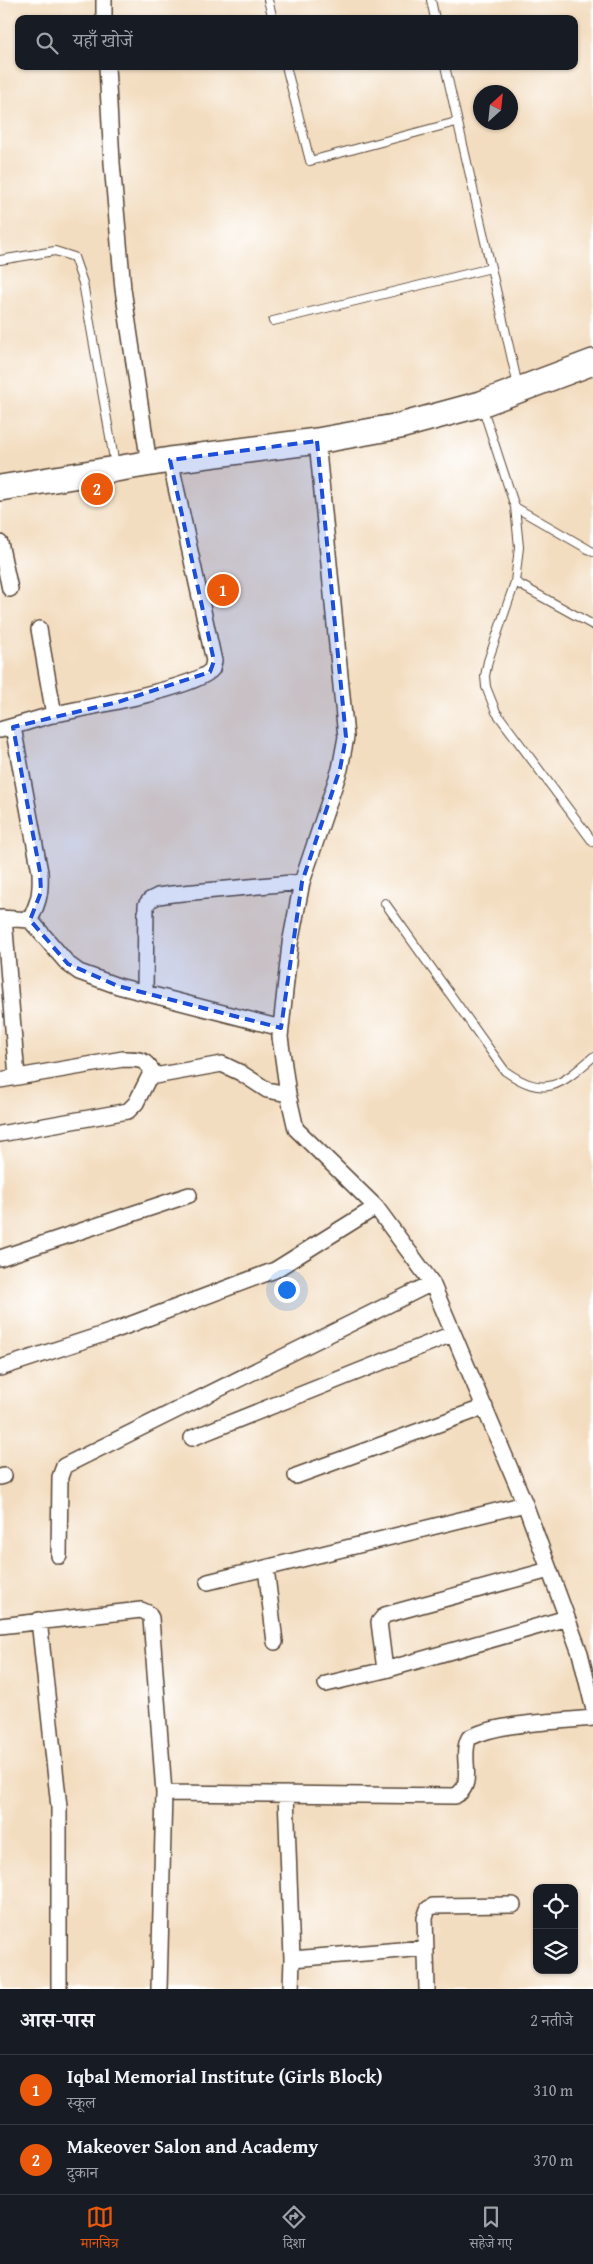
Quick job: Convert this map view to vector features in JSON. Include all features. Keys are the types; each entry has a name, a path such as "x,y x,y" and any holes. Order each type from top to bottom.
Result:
{"main road":[{"path":"0,488 400,426 481,404 519,388 593,362"}],"street":[{"path":"104,0 104,15"},
{"path":"30,920 39,903 41,892 40,872 6,728 54,715 118,702 201,678 212,669 214,661 160,462 123,289 112,163 107,70"},
{"path":"317,440 346,737 340,769 302,882 290,944 280,1037 288,1094 296,1129 376,1206 432,1283 525,1504 580,1653 593,1706"},
{"path":"0,543 10,589"},
{"path":"39,629 54,715"},
{"path":"145,992 146,905 150,900 172,894 302,882"},
{"path":"17,1077 2,918 30,920 68,964 79,972 118,986 281,1028"},
{"path":"0,1080 123,1059 141,1060 147,1063 155,1075"},
{"path":"0,1134 128,1111 136,1104 149,1077 222,1064 241,1072 267,1090 288,1094"},
{"path":"0,1258 189,1195"},
{"path":"0,1368 113,1331 275,1270 376,1206"},
{"path":"59,1556 60,1477 64,1466 432,1283"},
{"path":"192,1438 452,1334"},
{"path":"296,1476 485,1407"},
{"path":"208,1582 525,1504"},
{"path":"266,1568 275,1642"},
{"path":"385,1670 379,1622 385,1615 549,1570"},
{"path":"0,1626 39,1620 141,1610 148,1613 151,1618 164,1793 159,1989"},
{"path":"326,1684 385,1670 567,1618"},
{"path":"39,1620 59,1807 59,1989"},
{"path":"164,1793 455,1796 462,1792 466,1786 465,1753 470,1738 486,1732 593,1718"},
{"path":"286,1794 292,1959 291,1989"},
{"path":"427,1989 425,1918 428,1909 433,1906 513,1905"},
{"path":"292,1959 425,1948"}],"lane":[{"path":"268,0 272,15"},
{"path":"431,0 434,15"},
{"path":"287,70 310,161 456,122"},
{"path":"446,70 456,122 519,388"},
{"path":"0,260 55,251 74,257 83,283 116,469"},
{"path":"273,322 491,268"},
{"path":"481,404 515,507 519,547 515,582 488,661 486,688 496,712 593,842"},
{"path":"515,507 593,552"},
{"path":"515,582 593,625"},
{"path":"386,904 505,1071 523,1083 545,1088 568,1080 593,1057"}],"highlighted area":[{"path":"317,441 346,737 340,769 302,882 281,1028 118,986 68,964 30,920 41,892 40,872 13,727 118,702 210,672 214,661 170,460"}],"place":[{"name":"Makeover Salon and Academy","path":"97,489"},
{"name":"Iqbal Memorial Institute (Girls Block)","path":"223,590"}]}
